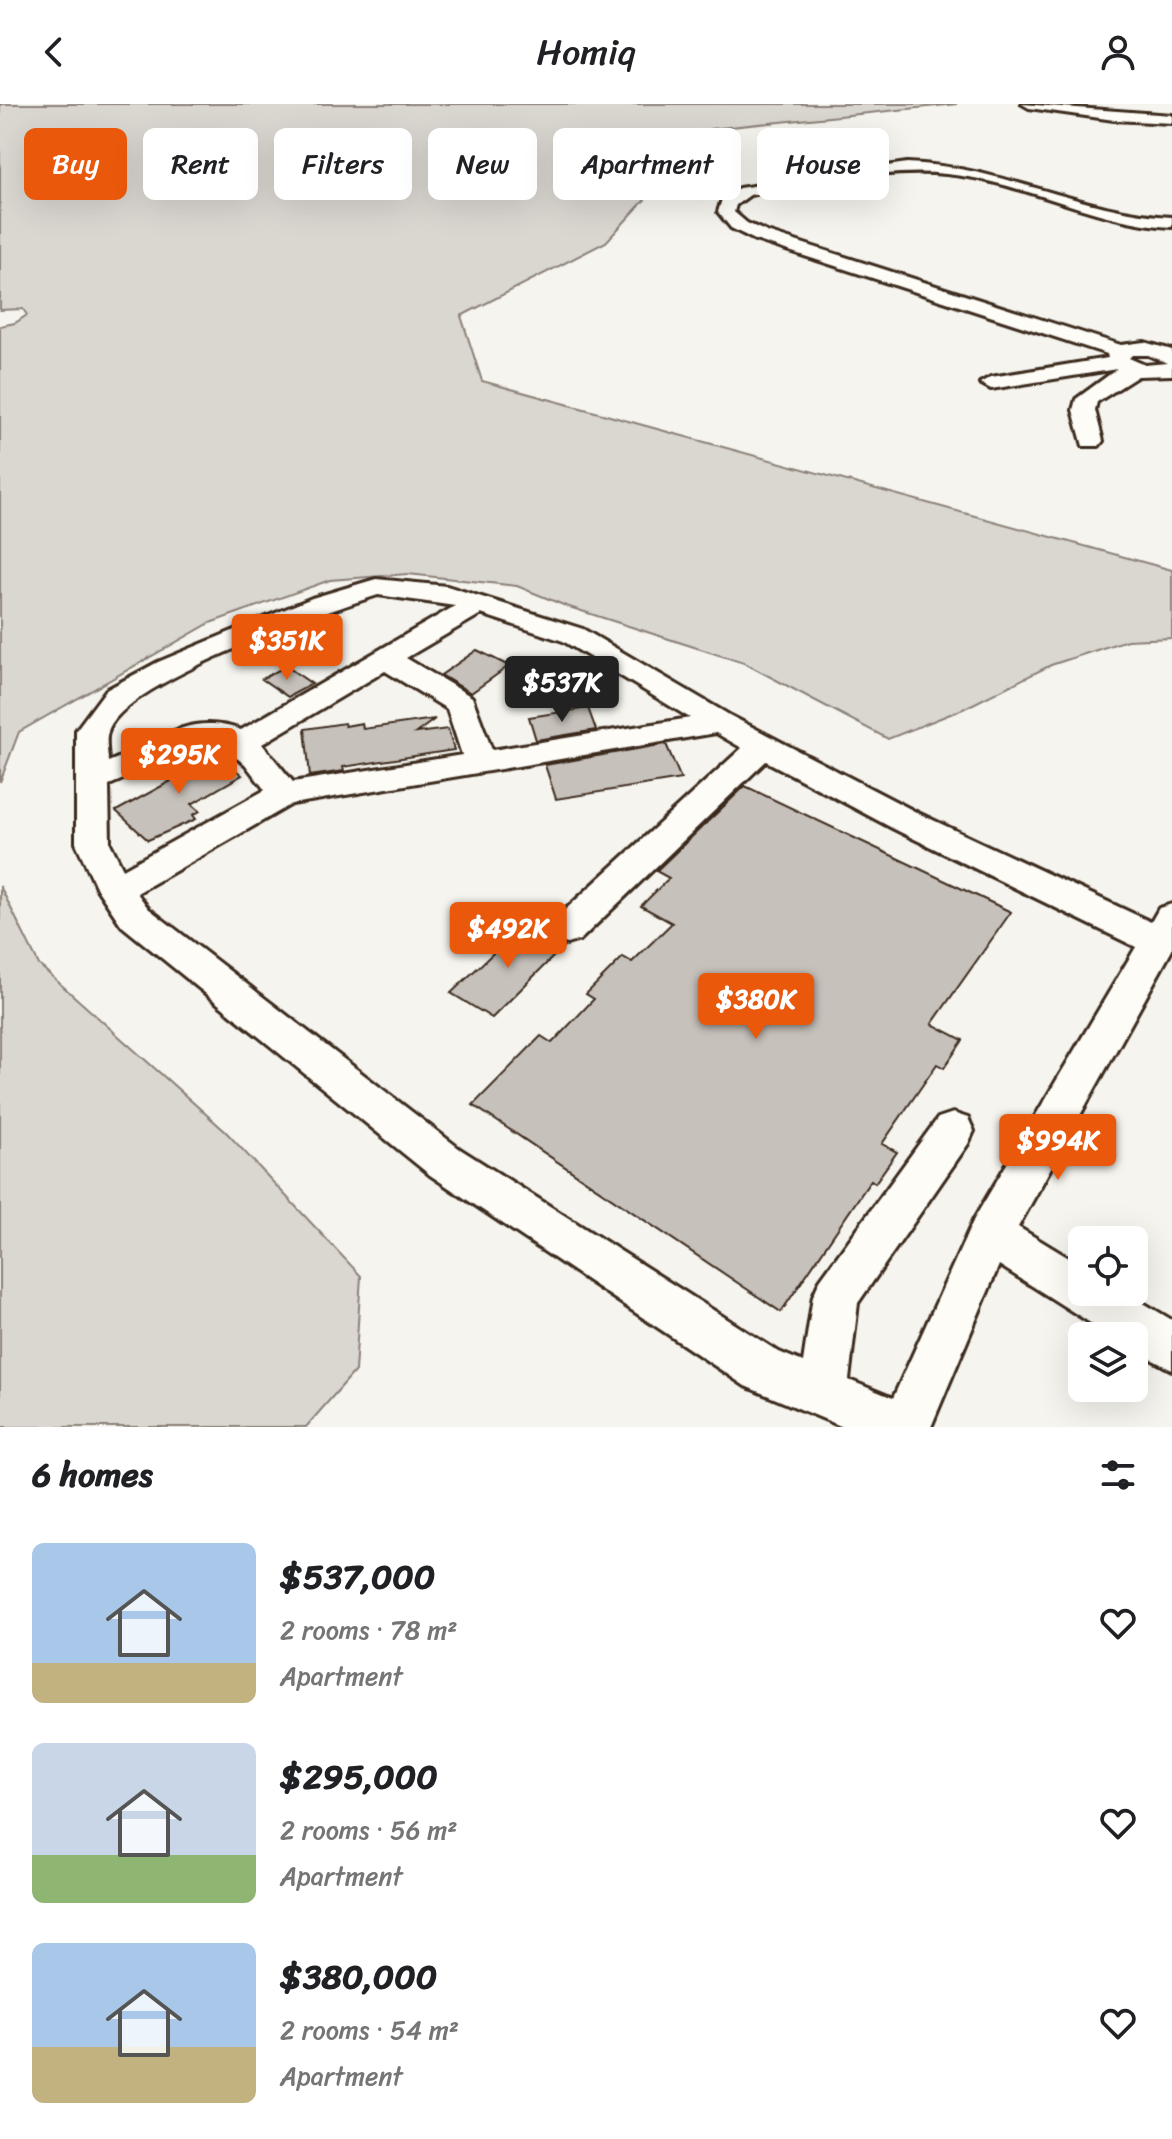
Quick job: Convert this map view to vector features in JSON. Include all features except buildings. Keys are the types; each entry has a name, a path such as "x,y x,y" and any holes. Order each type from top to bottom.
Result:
{"street":[{"path":"1029,104 1114,116 1172,117"},
{"path":"1137,104 1159,108 1172,117"},
{"path":"1169,355 1153,372 761,236 739,227 726,212 728,203 745,191 925,168 971,173 1134,220 1172,222"},
{"path":"991,383 1125,361"},
{"path":"1091,441 1084,410 1087,399 1125,361"},
{"path":"376,587 424,590 476,605 573,635 720,723 906,821 1165,929 990,1234 905,1427 762,1369 445,1162 135,917 115,889 93,843 91,780 92,730 117,697 168,668 322,604 376,587"},
{"path":"243,742 476,605"},
{"path":"385,658 461,704 480,762"},
{"path":"115,889 284,794 720,723"},
{"path":"91,780 135,764 188,735 217,732 243,742 270,771 284,794"},
{"path":"567,930 763,746"},
{"path":"823,1394 836,1296 953,1131"},
{"path":"990,1234 1068,1283"},
{"path":"1105,1306 1172,1347"}],"shaded area":[{"path":"0,104 957,104 720,128 553,128 553,200 645,200 606,242 461,316 482,381 1172,570 1172,638 1127,640 1051,665 963,709 888,739 744,663 566,606 517,586 408,574 330,580 210,623 19,732 0,782 0,326 15,323 27,315 23,309 0,310"},
{"path":"0,886 39,965 226,1132 361,1276 355,1371 306,1427 0,1427"}]}
